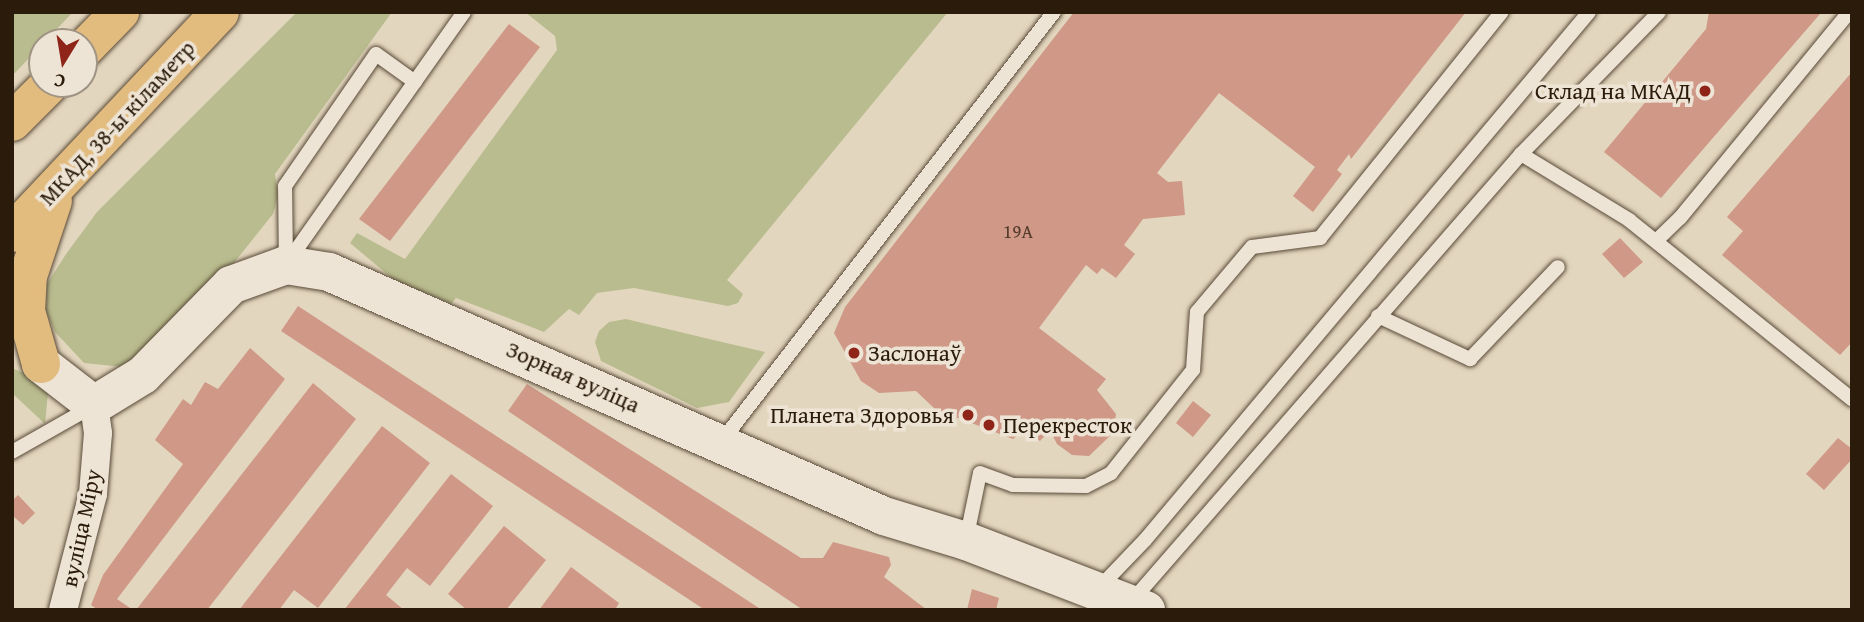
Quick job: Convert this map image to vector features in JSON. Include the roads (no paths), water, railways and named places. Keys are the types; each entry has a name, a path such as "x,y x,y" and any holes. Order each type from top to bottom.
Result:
{"highway":[{"path":"98,35 120,12"},
{"name":"МКАД, 38-ы кіламетр","path":"12,233 220,12"},
{"path":"12,122 36,98"},
{"path":"27,358 28,276 48,210 63,181"}],"street":[{"name":"Зорная вуліца","path":"94,405 143,375 231,285 286,265 330,272 884,516 965,541 1124,601"},
{"path":"27,358 94,405"},
{"name":"вуліца Міру","path":"63,610 93,494 98,433 94,405"}],"lane":[{"path":"286,265 464,12"},
{"path":"720,443 1054,12"},
{"path":"965,541 980,473 1013,485 1086,486 1111,473 1193,370 1197,312 1244,256 1252,247 1320,237 1502,12"},
{"path":"1124,601 1145,540 1589,12"},
{"path":"1124,601 1521,154 1659,12"},
{"path":"1656,241 1680,218 1849,12"},
{"path":"286,265 285,186 376,54 415,82"},
{"path":"1521,154 1656,241 1852,399"},
{"path":"1378,316 1470,359 1558,267"},
{"path":"12,452 94,405"}],"place":[{"name":"Склад на МКАД","path":"1705,91"},
{"name":"Заслонаў","path":"854,353"},
{"name":"Планета Здоровья","path":"968,415"},
{"name":"Перекресток","path":"989,425"}]}
